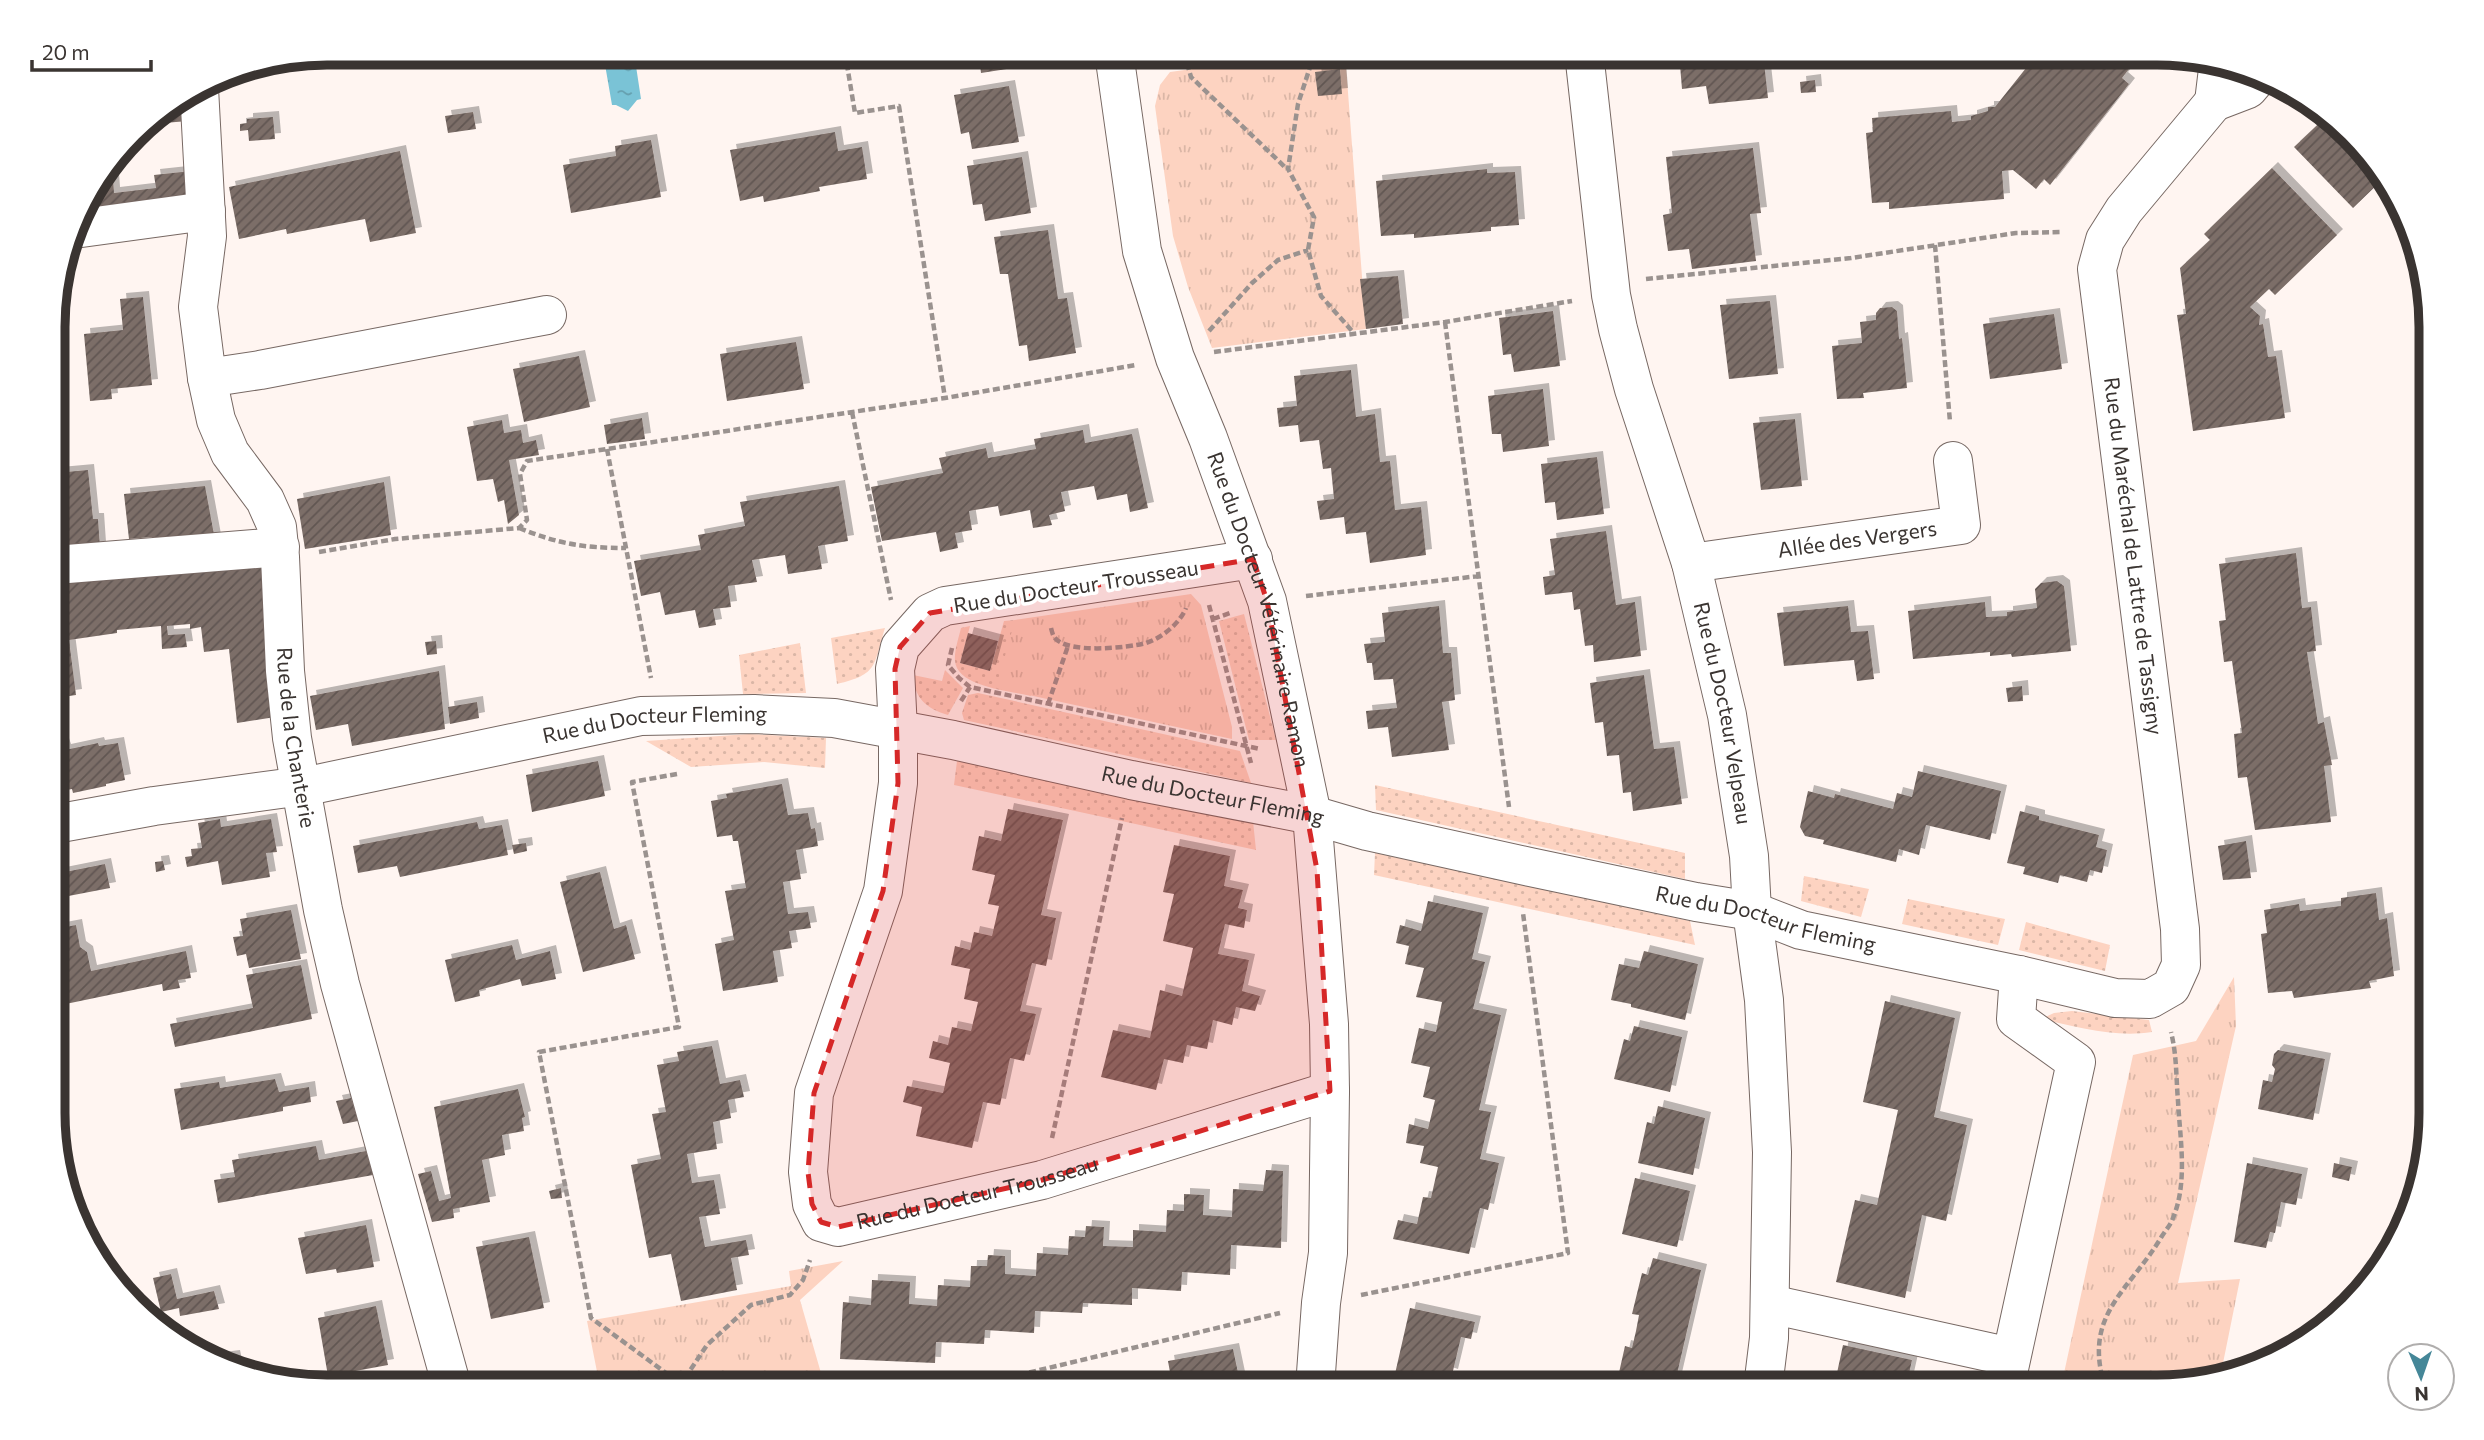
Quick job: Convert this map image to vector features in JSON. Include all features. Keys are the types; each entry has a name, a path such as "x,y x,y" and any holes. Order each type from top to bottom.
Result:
{"street":[{"name":"Rue du Docteur Vétérinaire Ramon","path":"1116,65 1142,251 1175,358 1208,438 1267,601 1311,815 1329,1024 1330,1091 1328,1252 1316,1375"},
{"name":"Rue du Docteur Velpeau","path":"1585,65 1618,329 1634,389 1690,563 1727,715 1749,856 1752,911 1764,1000 1772,1152 1769,1338 1764,1375"},
{"path":"2214,102 2218,72"},
{"name":"Rue du Maréchal de Lattre de Tassigny","path":"2133,999 2171,987 2181,965 2180,929 2097,269 2105,240 2124,210 2214,102 2248,89 2253,83"},
{"name":"Rue de la Chanterie","path":"200,98 206,236 198,307 216,420 230,453 273,515 280,552 285,671 301,786 323,911 340,984 449,1375"},
{"path":"85,228 206,211"},
{"path":"208,378 547,315"},
{"name":"Allée des Vergers","path":"1690,563 1961,525 1953,461"},
{"path":"65,564 280,552"},
{"name":"Rue du Docteur Trousseau","path":"900,647 930,613 946,606 1252,559"},
{"path":"821,1222 812,1204 807,1172 814,1093 883,891 898,783 895,669 900,647"},
{"name":"Rue du Docteur Fleming","path":"65,822 154,806 301,786 641,716 754,714 834,718 953,740 1131,780 1311,815 1367,831 1543,870 1752,911 1801,930 2133,999"},
{"path":"1770,1304 2008,1372 2076,1062 2017,1019 2018,975"},
{"name":"Rue du Docteur Trousseau","path":"821,1222 838,1227 1042,1180 1330,1091"}],"path":[{"path":"847,65 855,113 898,106 945,398"},
{"path":"1188,65 1191,77 1288,169 1314,217 1308,250 1321,296 1353,333"},
{"path":"1288,169 1298,104 1311,65"},
{"path":"519,528 527,520 520,474 527,461 945,398 1175,358 1445,322 1611,289 2016,233 2063,232"},
{"path":"1935,245 1953,461"},
{"path":"1175,358 1213,328 1252,283 1278,260 1308,250"},
{"path":"1445,322 1509,807"},
{"path":"852,412 900,647"},
{"path":"607,449 659,717"},
{"path":"280,552 519,528 551,541 585,548 626,548"},
{"path":"1213,619 1267,601 1479,576"},
{"path":"1208,599 1254,772"},
{"path":"1047,615 1055,639 1068,646 1114,647 1146,643 1171,628 1184,614 1188,604"},
{"path":"955,638 948,665 970,687 1268,750"},
{"path":"1048,704 1068,646"},
{"path":"666,1375 591,1318 539,1052 679,1027 632,782 677,774"},
{"path":"1042,1180 1131,780"},
{"path":"2102,1375 2097,1349 2107,1313 2150,1256 2174,1218 2180,1185 2182,1142 2177,1058 2172,1033 2133,999"},
{"path":"687,1375 707,1345 751,1305 790,1295 803,1280 821,1222"}],"highlighted area":[{"path":"1253,559 1267,601 1317,870 1330,1091 1042,1180 838,1227 821,1222 812,1204 808,1172 814,1093 883,891 898,783 895,669 900,647 930,613"}],"green space":[{"path":"1221,65 1346,65 1366,329 1212,348 1188,287 1173,236 1155,106 1160,85 1170,72"},
{"path":"1191,594 1201,605 1232,727 1232,739 996,688 1015,620"},
{"path":"1244,614 1276,740 1249,740 1219,621"},
{"path":"1015,620 1031,696 975,682 958,670 955,661 961,628 970,626 960,663 990,671 1004,621"},
{"path":"885,628 876,660 867,672 837,684 831,638"},
{"path":"800,643 806,693 743,694 739,655"},
{"path":"945,670 963,688 948,715 923,701 916,690 913,675 942,681"},
{"path":"978,693 1240,751 1251,783 964,720 962,713 968,695"},
{"path":"749,734 826,738 825,768 764,762 691,767 646,741"},
{"path":"957,761 1253,821 1256,850 954,785"},
{"path":"1375,785 1685,853 1685,879 1376,810"},
{"path":"1375,853 1690,921 1695,945 1374,875"},
{"path":"1804,876 1869,889 1861,917 1801,901"},
{"path":"1908,899 2005,919 1998,945 1902,924"},
{"path":"2026,922 2110,945 2105,971 2019,950"},
{"path":"2234,977 2236,1026 2178,1283 2240,1279 2222,1367 2174,1375 2064,1375 2133,1055 2196,1041"},
{"path":"2072,1011 2149,1020 2152,1032 2110,1033 2041,1019 2054,1013"},
{"path":"843,1261 800,1300 822,1375 598,1375 587,1321 791,1286 789,1271"}],"water":[{"path":"605,65 636,65 641,99 628,111 612,105"}],"building":[{"path":"980,65 1027,65 1027,66 981,73"},
{"path":"1680,65 1764,65 1768,98 1709,104 1706,86 1682,89"},
{"path":"2028,65 2132,65 2122,78 2129,84 2050,185 2044,179 2036,189 2013,170 2002,171 2004,199 1889,209 1889,202 1872,203 1866,133 1873,132 1872,118 1951,111 1952,122 1971,120 1971,116 1988,111 1988,107 1995,107"},
{"path":"1340,69 1342,94 1318,96 1315,72"},
{"path":"1815,80 1816,92 1801,93 1800,82"},
{"path":"1009,86 1019,142 972,149 969,132 961,134 954,95"},
{"path":"187,106 188,121 164,123 167,119"},
{"path":"473,112 476,129 448,133 445,116"},
{"path":"273,117 275,139 249,141 248,130 240,131 240,124 247,123 247,119"},
{"path":"2321,122 2354,154 2377,185 2353,208 2294,147"},
{"path":"835,132 838,151 862,147 867,179 819,187 820,191 764,202 763,196 740,201 730,150"},
{"path":"651,140 661,197 571,213 563,165 616,156 615,146"},
{"path":"1753,148 1761,213 1750,214 1756,261 1692,269 1689,249 1668,251 1663,215 1672,213 1666,157"},
{"path":"400,151 416,233 370,242 365,219 287,234 286,229 239,239 229,187"},
{"path":"1022,157 1031,213 985,221 982,204 973,205 967,166"},
{"path":"2272,168 2337,235 2275,295 2269,289 2250,307 2260,316 2259,325 2263,324 2268,357 2276,356 2285,418 2193,431 2177,315 2186,314 2180,268 2210,240 2204,234"},
{"path":"1487,169 1487,173 1515,172 1519,225 1491,227 1491,231 1414,238 1414,234 1381,236 1376,181"},
{"path":"191,171 194,202 90,216 110,179 113,179 114,193 156,188 154,175"},
{"path":"1048,230 1058,299 1067,298 1076,353 1029,361 1027,345 1019,346 1008,274 1000,274 994,237"},
{"path":"1398,276 1403,324 1366,329 1360,279"},
{"path":"143,297 152,385 111,389 112,399 90,401 84,334 123,330 120,299"},
{"path":"1770,301 1778,374 1729,379 1720,305"},
{"path":"1892,307 1897,311 1899,339 1902,338 1907,388 1863,393 1864,398 1837,399 1832,346 1862,343 1860,322 1876,320 1876,313 1880,308"},
{"path":"1553,311 1560,366 1514,372 1511,354 1503,355 1499,318"},
{"path":"2054,314 2062,369 1990,379 1983,324"},
{"path":"796,342 804,389 727,401 720,354"},
{"path":"579,356 590,407 524,422 513,369"},
{"path":"1351,370 1356,417 1375,414 1380,462 1390,461 1395,510 1421,507 1426,555 1370,563 1366,532 1346,534 1344,517 1320,520 1317,501 1334,499 1331,468 1323,469 1319,440 1300,442 1298,425 1279,427 1277,408 1297,406 1294,376"},
{"path":"1543,389 1549,446 1503,452 1501,434 1492,434 1488,396"},
{"path":"642,418 645,439 607,444 604,425"},
{"path":"1795,419 1802,486 1761,490 1753,423"},
{"path":"502,420 504,433 521,430 523,443 536,440 539,455 509,460 519,515 508,524 504,500 498,502 493,479 477,481 467,427"},
{"path":"1083,430 1085,443 1132,434 1148,508 1130,512 1127,494 1097,500 1094,486 1061,492 1065,511 1049,515 1052,525 1033,528 1030,510 1000,516 998,506 969,511 972,530 955,533 958,548 940,552 936,532 882,541 871,487 943,473 939,458 986,448 988,458 1036,449 1034,439"},
{"path":"1597,457 1604,514 1557,520 1555,502 1545,503 1541,464"},
{"path":"88,470 93,519 98,519 100,548 65,547 65,472"},
{"path":"384,482 391,535 305,549 297,499"},
{"path":"205,486 215,540 153,545 152,537 129,539 124,494"},
{"path":"839,486 848,541 818,546 822,569 788,574 785,555 752,560 757,582 728,586 731,607 713,609 716,625 699,628 695,610 665,615 660,592 641,596 634,561 701,550 698,535 745,526 740,502"},
{"path":"1606,531 1616,605 1635,602 1641,656 1594,662 1593,645 1585,646 1580,609 1574,610 1572,592 1545,595 1543,577 1555,575 1550,539"},
{"path":"2296,553 2302,608 2311,607 2316,651 2307,652 2318,724 2324,722 2332,765 2324,766 2331,822 2255,830 2247,777 2238,778 2234,734 2242,733 2232,661 2224,662 2219,621 2226,620 2219,564"},
{"path":"265,565 275,717 237,723 229,649 204,652 201,627 190,629 190,624 167,626 168,635 185,634 187,647 162,649 161,626 117,630 117,633 69,640 76,695 65,697 65,582"},
{"path":"2057,581 2064,586 2071,651 2012,657 2011,654 1990,656 1990,652 1913,659 1908,611 1985,602 1986,617 2007,616 2007,612 2037,608 2035,589 2041,583"},
{"path":"1439,606 1443,653 1451,653 1455,700 1442,702 1449,750 1392,757 1388,727 1368,729 1366,711 1397,708 1393,679 1374,680 1372,663 1367,663 1364,644 1385,642 1382,613"},
{"path":"1848,606 1851,632 1868,631 1874,679 1857,681 1854,660 1784,666 1777,613"},
{"path":"968,633 998,641 990,671 960,663"},
{"path":"436,641 437,654 427,655 425,642"},
{"path":"439,671 445,729 352,746 348,724 316,730 310,696"},
{"path":"1644,675 1654,749 1674,747 1682,804 1633,811 1631,792 1623,793 1619,755 1607,756 1603,722 1595,723 1590,683"},
{"path":"2022,686 2023,701 2008,702 2006,688"},
{"path":"477,702 479,718 450,724 448,707"},
{"path":"98,743 99,746 118,743 125,780 73,793 72,789 65,790 65,750"},
{"path":"598,761 605,796 532,812 526,775"},
{"path":"1918,771 2001,791 1990,840 1926,825 1919,855 1899,849 1896,862 1823,844 1824,840 1805,836 1800,827 1808,791 1834,798 1835,794 1893,809 1897,793 1912,797"},
{"path":"782,784 788,815 808,813 811,829 815,828 818,846 796,850 801,879 783,882 788,914 808,912 811,928 789,931 792,948 773,951 778,982 723,991 715,944 734,940 725,891 746,888 738,841 733,841 732,835 717,837 711,801 727,798 726,794"},
{"path":"1008,809 1063,820 1041,915 1056,918 1046,966 1032,963 1020,1011 1036,1014 1024,1061 1010,1058 1000,1105 983,1102 972,1148 916,1136 922,1107 903,1102 907,1086 943,1093 950,1063 929,1058 933,1041 948,1045 952,1027 971,1031 978,1002 964,999 970,969 951,965 955,946 970,950 974,932 992,936 999,906 988,904 995,875 972,870 979,836 1001,841"},
{"path":"2020,811 2039,816 2039,820 2099,835 2096,847 2107,850 2102,873 2090,870 2087,882 2060,875 2058,883 2023,874 2025,867 2007,863"},
{"path":"220,819 221,827 271,819 277,852 266,853 270,877 222,885 218,861 187,867 185,857 192,856 191,849 202,848 198,823"},
{"path":"477,822 479,829 502,825 508,855 400,877 397,866 358,873 353,846"},
{"path":"2246,841 2251,878 2223,880 2218,846"},
{"path":"526,843 527,851 514,854 512,845"},
{"path":"1174,845 1230,856 1224,886 1243,890 1238,908 1247,910 1244,928 1225,924 1218,954 1249,960 1242,991 1260,996 1255,1011 1236,1007 1232,1025 1213,1020 1207,1049 1187,1045 1183,1063 1164,1059 1156,1090 1101,1077 1113,1030 1150,1038 1160,990 1182,996 1193,948 1163,941 1174,894 1163,892"},
{"path":"163,861 165,870 156,872 155,862"},
{"path":"105,864 110,888 65,897 65,872"},
{"path":"600,872 614,929 626,925 635,959 583,972 560,882"},
{"path":"2376,893 2379,920 2387,918 2394,976 2369,981 2371,988 2294,998 2292,991 2268,993 2261,934 2267,933 2264,910 2299,904 2300,911 2341,906 2341,898"},
{"path":"1428,901 1483,913 1472,959 1485,962 1473,1009 1501,1015 1479,1110 1491,1112 1480,1159 1499,1163 1488,1210 1480,1208 1469,1254 1393,1239 1398,1220 1417,1224 1423,1197 1431,1198 1438,1167 1420,1163 1424,1146 1406,1143 1409,1124 1428,1129 1435,1100 1423,1097 1430,1067 1411,1063 1419,1028 1436,1032 1442,1002 1416,997 1424,968 1405,964 1409,946 1396,943 1400,925 1421,931"},
{"path":"291,910 301,959 249,968 246,954 237,956 233,937 243,936 240,919"},
{"path":"76,925 80,947 87,952 91,971 186,951 191,978 178,980 180,988 163,991 162,984 65,1004 65,927"},
{"path":"512,945 516,960 550,951 556,979 522,986 520,979 479,990 480,996 455,1002 445,960"},
{"path":"1644,951 1698,964 1685,1020 1611,1000 1619,964 1639,968"},
{"path":"301,965 312,1019 175,1047 170,1024 253,1008 246,975"},
{"path":"1885,1001 1955,1018 1934,1117 1967,1125 1946,1221 1922,1215 1905,1298 1836,1282 1855,1200 1877,1205 1898,1110 1863,1102"},
{"path":"1634,1026 1682,1037 1670,1092 1614,1079 1624,1039 1630,1041"},
{"path":"712,1046 720,1084 740,1080 744,1097 728,1100 731,1118 713,1122 717,1149 687,1154 692,1183 714,1180 720,1214 699,1217 705,1247 746,1240 749,1255 731,1258 737,1290 681,1301 671,1254 649,1258 631,1165 661,1159 652,1114 666,1112 657,1065 679,1061 677,1052"},
{"path":"2278,1050 2325,1059 2313,1120 2258,1109 2263,1080 2272,1082 2274,1054"},
{"path":"275,1079 279,1092 309,1087 311,1102 283,1107 283,1111 181,1130 174,1089 219,1082 220,1088"},
{"path":"518,1089 525,1117 522,1118 524,1131 502,1135 505,1155 482,1160 490,1202 453,1209 454,1218 432,1222 418,1174 431,1171 439,1201 451,1198 434,1107"},
{"path":"351,1098 358,1121 343,1124 336,1101"},
{"path":"1658,1106 1705,1118 1693,1175 1638,1163 1647,1122 1654,1124"},
{"path":"316,1146 319,1160 366,1151 373,1175 218,1203 214,1180 235,1177 232,1160"},
{"path":"2247,1163 2302,1174 2296,1205 2281,1202 2275,1233 2270,1232 2266,1248 2234,1242"},
{"path":"2334,1163 2352,1167 2349,1181 2332,1177"},
{"path":"1266,1170 1283,1171 1281,1248 1231,1245 1230,1275 1182,1272 1181,1291 1132,1288 1132,1305 1083,1303 1082,1313 1035,1311 1034,1333 985,1330 984,1344 936,1342 935,1363 840,1359 843,1302 871,1305 872,1280 910,1282 909,1304 937,1306 938,1285 970,1287 971,1266 987,1266 988,1255 1005,1256 1005,1274 1036,1276 1037,1253 1068,1255 1069,1236 1085,1237 1086,1226 1104,1227 1103,1246 1133,1247 1133,1230 1166,1232 1167,1210 1184,1211 1184,1194 1204,1195 1203,1215 1232,1217 1233,1189 1263,1191"},
{"path":"1635,1178 1690,1191 1677,1247 1622,1234"},
{"path":"561,1188 562,1198 551,1199 549,1191"},
{"path":"366,1225 374,1267 337,1273 336,1269 306,1274 298,1238"},
{"path":"529,1237 544,1308 491,1319 476,1247"},
{"path":"1653,1258 1701,1270 1677,1375 1618,1375 1625,1346 1632,1348 1636,1331 1639,1315 1632,1314 1642,1273 1648,1275"},
{"path":"171,1274 177,1299 214,1291 219,1309 180,1316 179,1308 161,1312 153,1278"},
{"path":"376,1306 388,1365 328,1375 318,1318"},
{"path":"1410,1308 1475,1322 1471,1339 1461,1337 1452,1375 1395,1375"},
{"path":"1843,1345 1912,1360 1909,1375 1837,1375"},
{"path":"1233,1349 1238,1375 1170,1375 1168,1361"}]}
